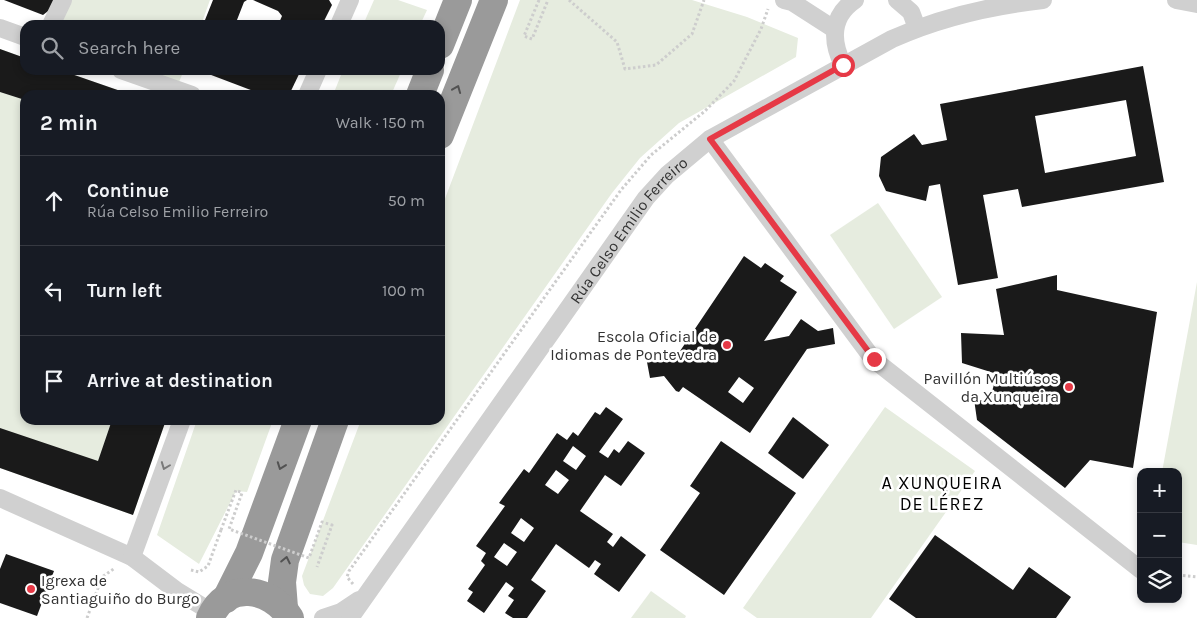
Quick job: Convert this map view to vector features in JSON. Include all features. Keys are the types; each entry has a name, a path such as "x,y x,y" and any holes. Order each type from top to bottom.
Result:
{"highway":[{"path":"445,32 458,0"},
{"path":"445,122 494,0"},
{"path":"422,90 428,75"},
{"path":"216,610 249,553 296,425"},
{"path":"287,613 282,582 285,560 333,425"},
{"path":"216,610 237,594 257,593 274,599 287,613"}],"street":[{"path":"53,20 63,0"},
{"path":"341,20 350,0"},
{"path":"784,0 792,2 834,29"},
{"path":"843,65 834,44 834,29 844,9 854,0"},
{"path":"897,0 911,12 917,28"},
{"name":"Rúa Celso Emilio Ferreiro","path":"350,618 362,598 646,198 672,170 710,139 843,65 917,28 971,11 1001,4 1042,0"},
{"path":"1176,0 1197,4"},
{"path":"0,28 20,35"},
{"path":"135,75 178,90"},
{"path":"309,90 316,75"},
{"path":"710,139 874,359 1137,567"},
{"path":"132,556 180,425"},
{"path":"0,498 132,556 177,591 216,610"},
{"path":"323,618 341,612 362,598"}],"path":[{"path":"539,0 524,36 532,39 548,0"},
{"path":"569,0 617,42 625,69 656,65 692,34 704,0"},
{"path":"191,570 199,572 208,566 236,490 242,493 229,529 310,558 322,522 332,525 317,567"},
{"path":"87,618 102,577 132,556"},
{"path":"1182,575 1197,577"}],"shaded area":[{"path":"62,0 210,0 203,20 53,20"},
{"path":"374,0 398,0 427,10 422,20 365,20"},
{"path":"520,0 692,0 747,17 798,38 796,57 679,123 640,158 612,193 333,588 323,596 310,594 304,585 302,576 359,425 445,425 445,199"},
{"path":"0,49 20,56 20,75 74,75 118,90 20,90 20,425 164,425 133,515 0,468"},
{"path":"135,75 182,75 176,89"},
{"path":"341,75 400,75 393,90 335,90"},
{"path":"878,203 942,297 894,329 830,235"},
{"path":"1197,282 1197,545 1182,543 1182,468 1163,468"},
{"path":"885,407 975,471 871,618 757,618 743,608"},
{"path":"195,425 271,425 247,492 236,491 199,564 157,535"},
{"path":"651,591 686,616 685,618 631,618"}],"building":[{"path":"4,0 55,0 52,8 43,15"},
{"path":"213,0 247,0 244,2 237,20 205,20"},
{"path":"253,0 329,0 332,5 324,20 280,20 282,16 278,11"},
{"path":"0,49 20,56 20,75 74,75 118,90 20,90 20,98 0,92"},
{"path":"1143,66 1164,182 1022,207 1018,189 983,195 998,278 958,285 940,184 929,186 926,201 886,191 879,176 881,157 914,134 922,145 947,140 940,104","holes":["1126,100 1136,156 1045,173 1035,116"]},
{"path":"211,75 299,75 291,90 251,90"},
{"path":"744,256 761,268 765,263 784,276 780,281 797,292 764,341 789,336 801,319 818,331 833,328 835,344 807,349 750,433 683,387 679,392 676,391 664,376 650,378 647,362 676,357","holes":["739,377 754,388 743,403 728,392"]},
{"name":"Pavillón Multiúsos da Xunqueira","path":"1057,275 1057,290 1157,312 1133,468 1090,460 1065,488 977,420 974,399 989,402 997,374 962,363 961,333 1004,335 996,289"},
{"path":"606,407 623,419 599,452 608,458 614,449 619,453 628,441 645,453 621,486 605,475 580,511 613,534 607,542 613,547 621,536 646,555 619,592 594,574 601,564 595,560 589,568 556,544 531,580 546,591 527,618 513,618 505,613 514,600 508,596 514,588 506,582 484,613 467,601 473,592 468,589 485,565 481,561 486,553 476,546 505,506 499,503 524,469 529,473 557,433 567,440 573,432 578,436 595,412 600,415","holes":["573,446 586,456 576,470 563,461","556,470 569,480 558,494 545,485","521,518 534,528 524,542 511,533","504,543 517,552 507,566 494,557"]},
{"path":"793,417 829,445 803,479 768,453"},
{"path":"110,425 164,425 133,515 0,468 0,428 98,461"},
{"path":"721,441 796,493 724,595 660,550 700,493 690,486"},
{"path":"935,535 1013,590 1029,567 1071,597 1056,618 916,618 889,599"},
{"name":"Igrexa de Santiaguiño do Burgo","path":"6,554 54,571 37,616 0,603 0,569"}],"place":[{"name":"Escola Oficial de Idiomas de Pontevedra","path":"727,345"},
{"name":"Pavillón Multiúsos da Xunqueira","path":"1069,387"},
{"name":"Igrexa de Santiaguiño do Burgo","path":"31,589"}],"district":[{"name":"A XUNQUEIRA DE LÉREZ","path":"942,493"}],"route":[{"path":"843,65 741,120 710,139 874,359"}]}
